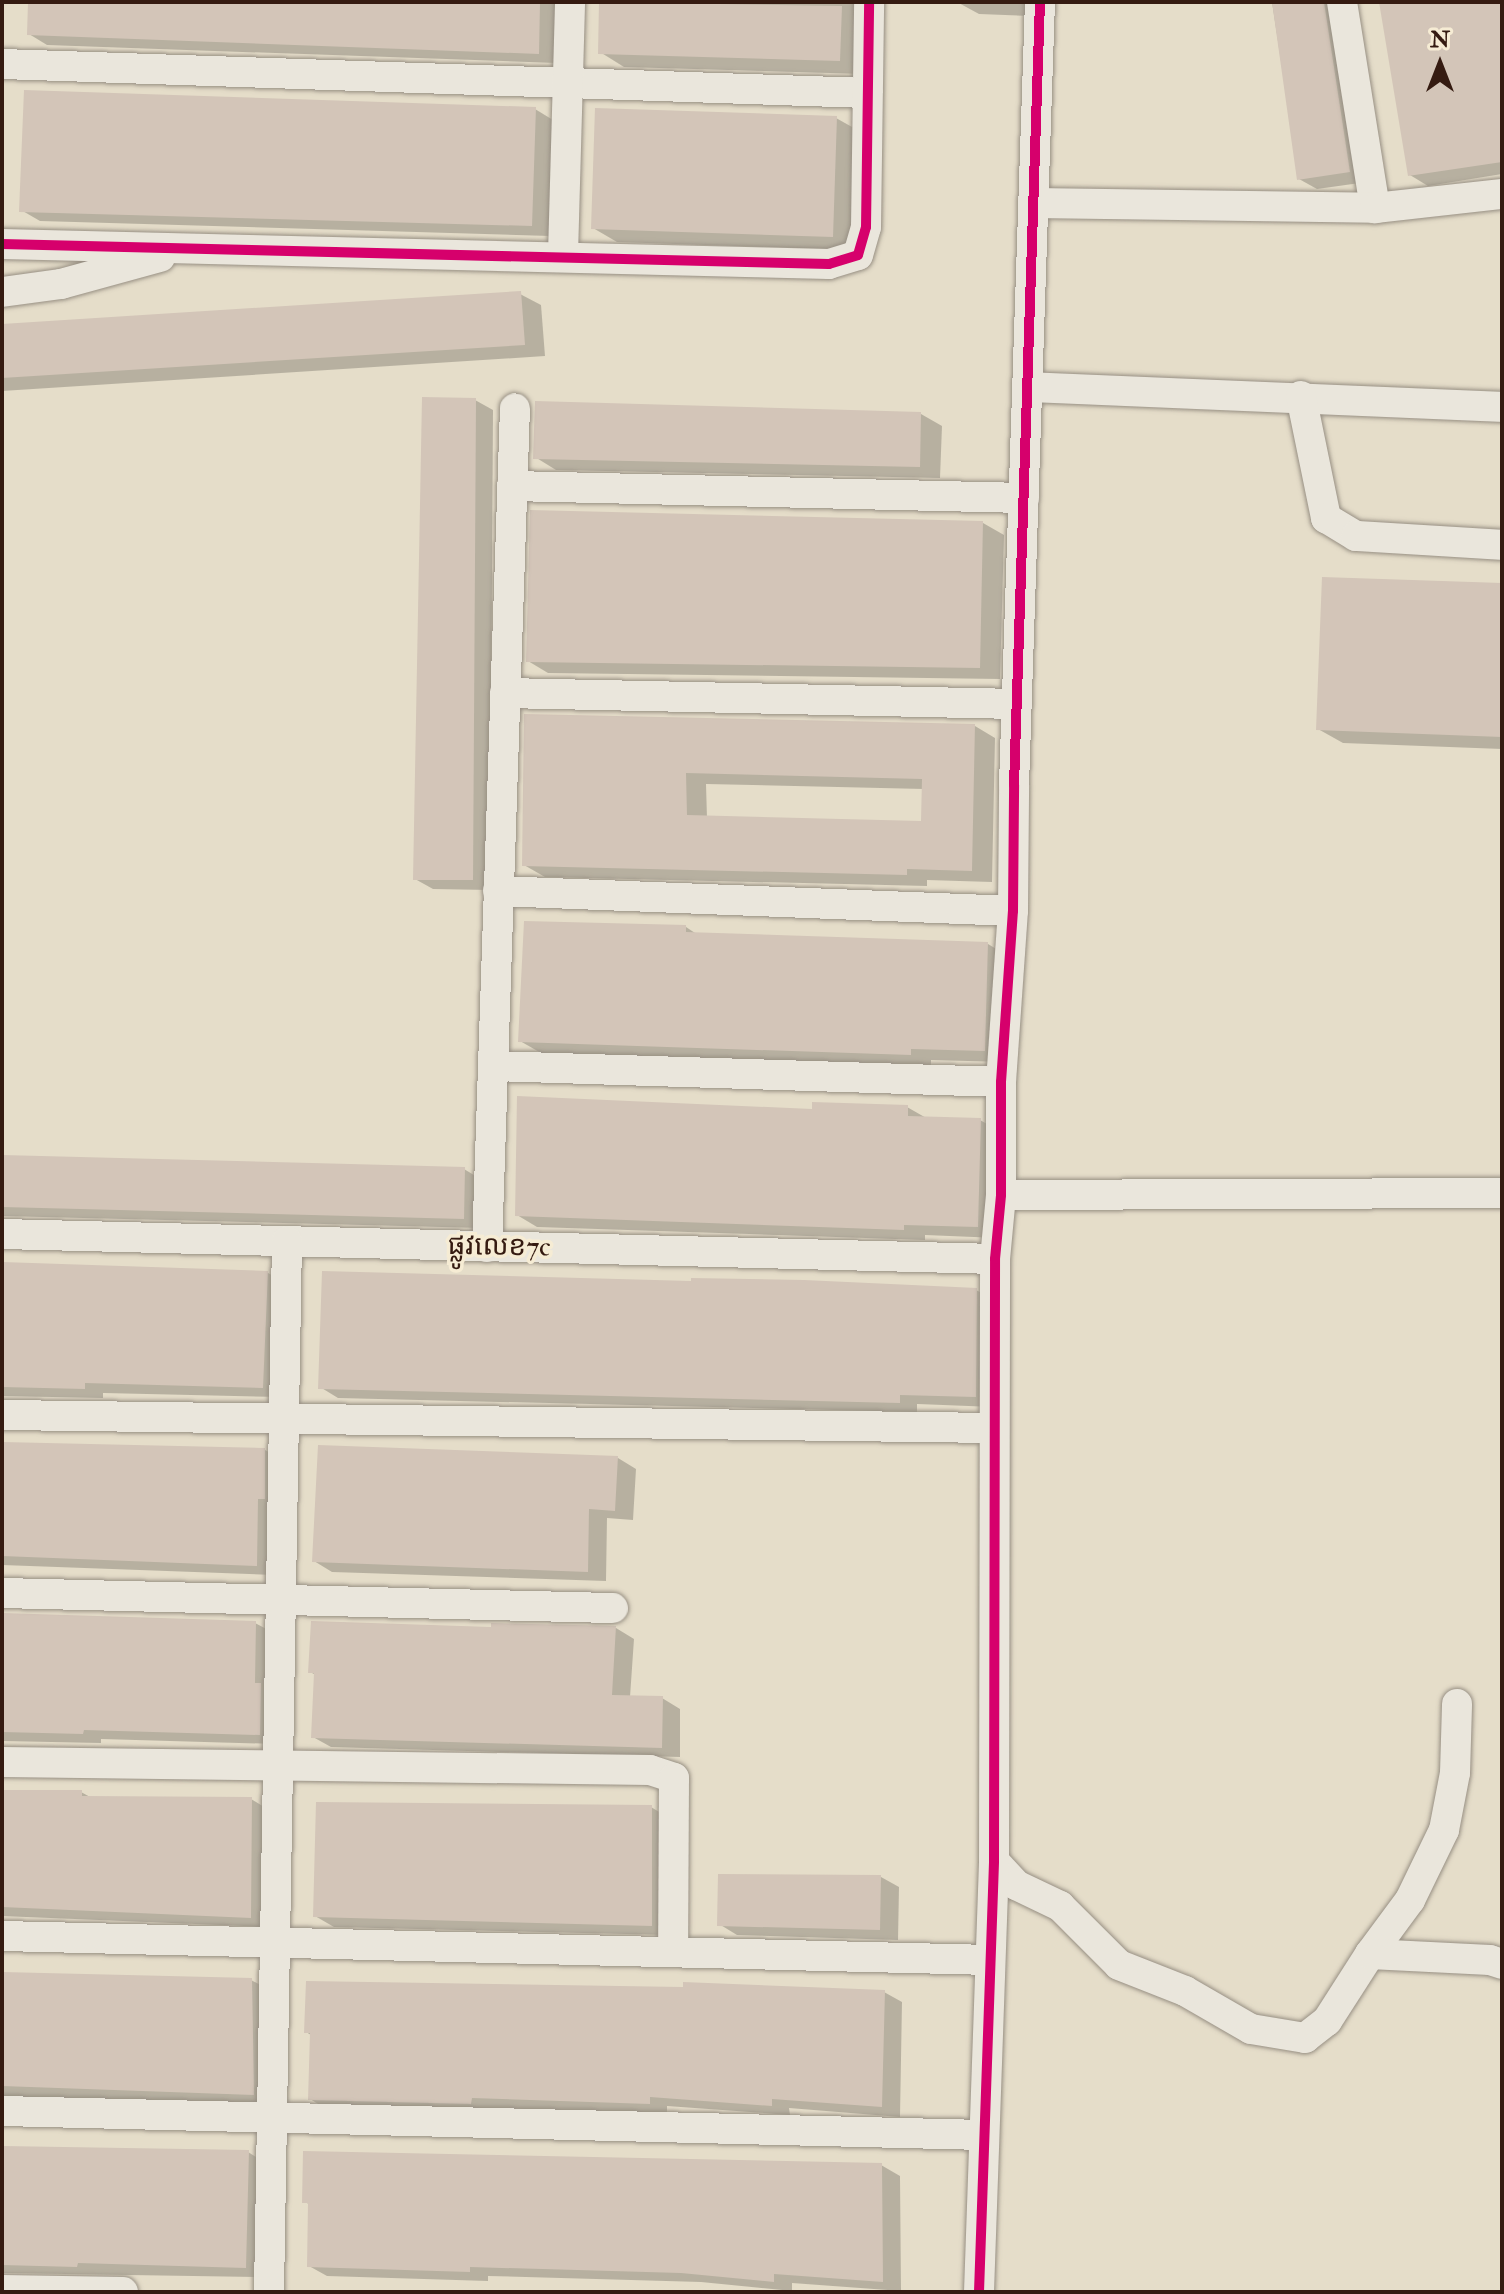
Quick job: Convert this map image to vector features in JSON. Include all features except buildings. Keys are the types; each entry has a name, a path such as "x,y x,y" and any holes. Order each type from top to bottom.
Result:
{"street":[{"path":"563,255 570,2"},
{"path":"2,244 563,255 829,264 858,255 866,227 869,2"},
{"path":"979,2292 994,1861 995,1259 1001,1195 1001,1082 1013,911 1016,704 1040,2"},
{"path":"1342,2 1375,208"},
{"path":"2,64 868,93"},
{"path":"1034,203 1375,208 1495,198"},
{"path":"2,292 61,284 190,249"},
{"path":"1028,387 1301,396 1502,407"},
{"path":"1301,396 1326,518 1356,536 1502,545"},
{"path":"487,1247 515,408"},
{"path":"512,486 1024,498"},
{"path":"505,693 1016,704"},
{"path":"498,891 1013,911"},
{"path":"493,1066 1001,1082"},
{"path":"1001,1195 1502,1193"},
{"name":"ផ្លូវលេខ7c","path":"2,1234 995,1259"},
{"path":"269,2292 287,1241"},
{"path":"2,1415 993,1428"},
{"path":"2,1593 613,1608"},
{"path":"994,1861 1016,1885 1060,1906 1119,1965 1185,1991 1251,2029 1305,2038 1327,2021 1370,1954 1410,1900 1444,1830 1455,1773 1457,1704"},
{"path":"2,1762 650,1770 674,1778 673,1952"},
{"path":"2,1936 990,1960"},
{"path":"1370,1954 1490,1960 1502,1964"},
{"path":"2,2111 984,2135"},
{"path":"2,2290 123,2292"}],"cycle path":[{"path":"2,244 829,264 858,255 866,227 869,2"},
{"path":"979,2292 994,1861 995,1259 1001,1195 1001,1082 1013,911 1014,785 1040,2"}]}
